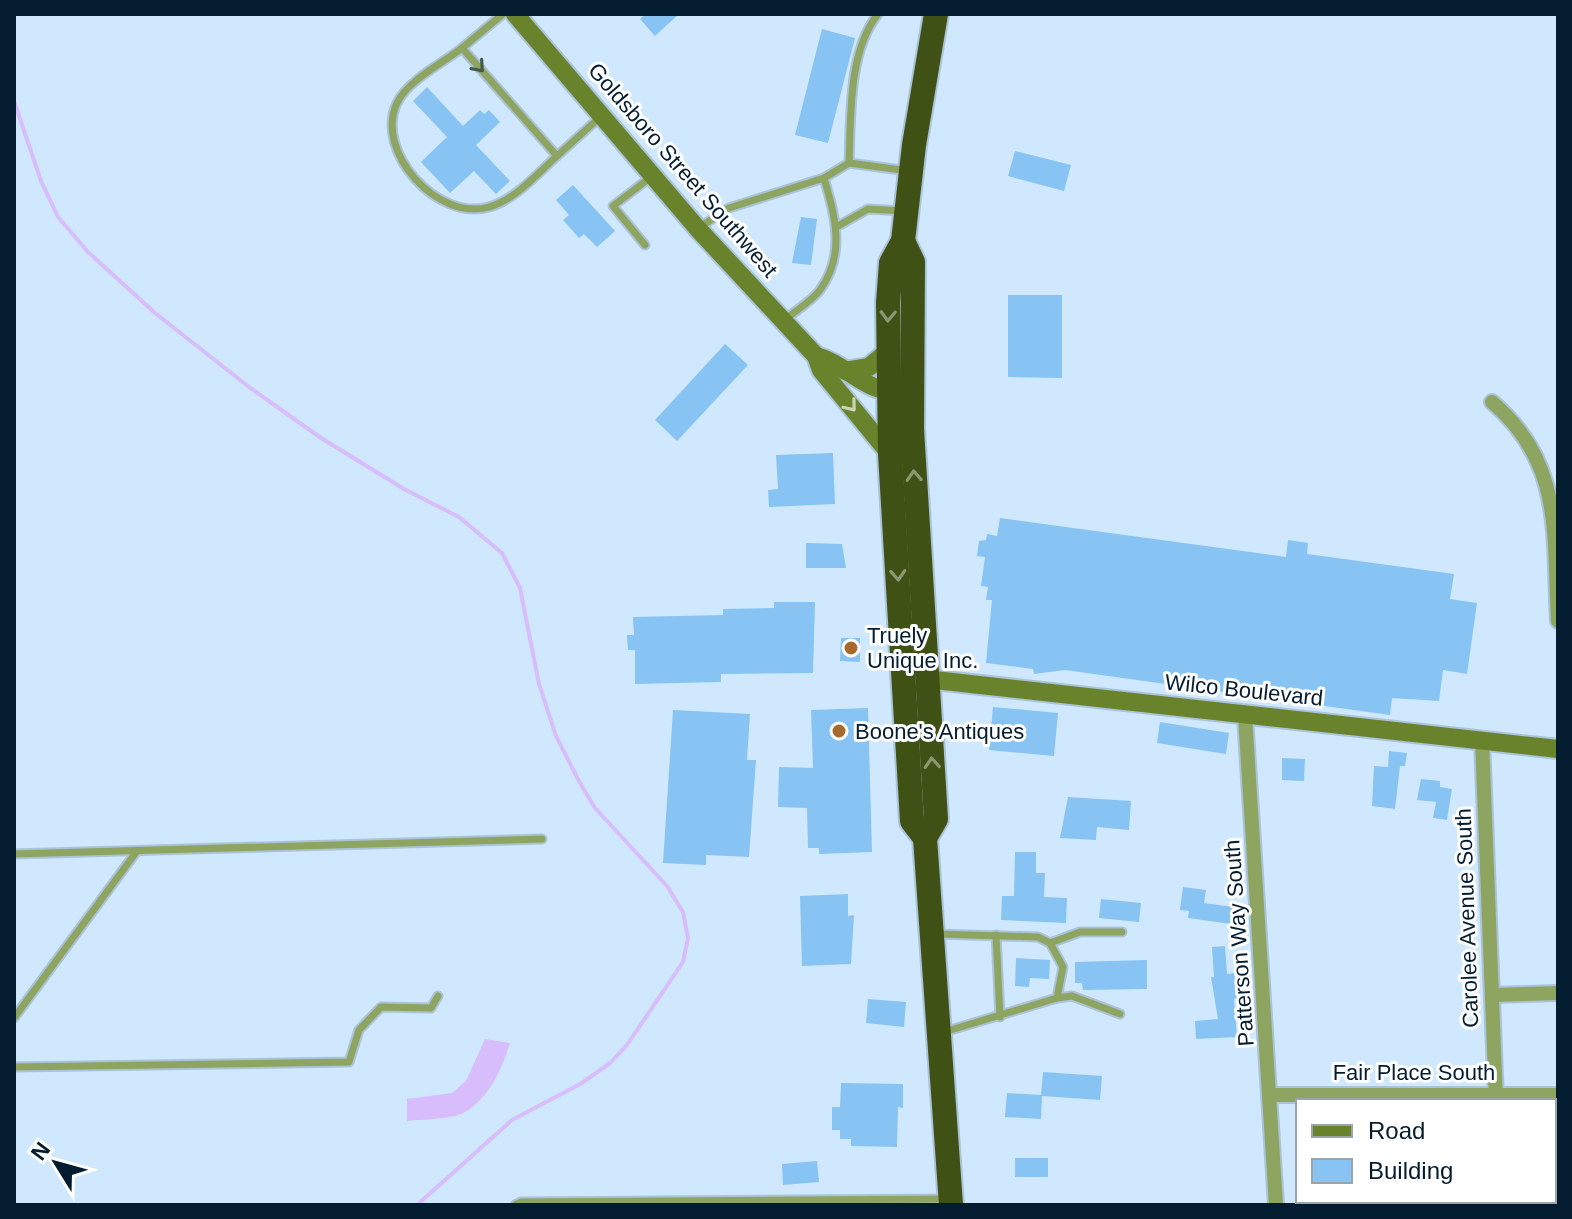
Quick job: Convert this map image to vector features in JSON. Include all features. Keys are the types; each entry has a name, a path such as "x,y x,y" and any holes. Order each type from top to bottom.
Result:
{"highway":[{"path":"936,14 910,171 903,241 891,263 887,352 900,392 926,679 936,819 925,838 951,1202"},
{"path":"903,241 913,262 900,392 890,454 912,821 925,838"}],"street":[{"name":"Goldsboro Street Southwest","path":"515,14 698,229 816,356 821,370 890,454"},
{"path":"845,371 869,367 887,352"},
{"name":"Goldsboro Street Southwest","path":"816,356 830,360 875,390 900,392"},
{"path":"1492,402 1517,424 1544,475 1551,500 1558,621"},
{"name":"Wilco Boulevard","path":"926,679 1558,749"},
{"name":"Patterson Way South","path":"1245,716 1276,1205"},
{"name":"Carolee Avenue South","path":"1482,740 1496,1097"},
{"path":"1492,995 1558,993"},
{"name":"Fair Place South","path":"1271,1095 1558,1095"}],"lane":[{"path":"503,14 407,90 397,102 393,121 395,142 406,167 430,192 452,206 487,208 515,194 602,116"},
{"path":"849,163 861,50 866,29 878,14"},
{"path":"462,48 557,156"},
{"path":"698,229 729,208 824,178 849,163 910,171"},
{"path":"645,245 613,206 653,176"},
{"path":"784,320 820,290 833,259 838,226 824,178"},
{"path":"838,226 868,209 906,211"},
{"path":"14,854 542,839"},
{"path":"14,1018 137,851"},
{"path":"1050,943 1080,932 1122,932"},
{"path":"931,934 1038,937 1050,943 1063,967 1057,998"},
{"path":"996,935 1000,1017"},
{"path":"14,1067 349,1062 359,1030 381,1007 431,1008 438,996"},
{"path":"937,1033 1072,996 1120,1014"},
{"path":"515,1205 521,1202 951,1202"}],"shaded area":[{"path":"485,1039 510,1043 499,1073 481,1099 459,1115 407,1121 407,1099 452,1093 466,1081"}],"building":[{"path":"646,14 679,14 655,36 640,19"},
{"path":"822,29 855,38 828,143 795,135"},
{"path":"427,87 463,126 480,110 484,114 489,110 500,122 476,145 510,181 496,194 474,171 450,193 421,162 447,137 413,101"},
{"path":"1015,151 1071,165 1064,191 1008,176"},
{"path":"573,185 615,231 597,247 584,234 579,238 563,220 569,215 556,200"},
{"path":"801,217 817,219 811,265 792,263"},
{"path":"1008,295 1062,295 1062,378 1008,377"},
{"path":"725,344 748,365 677,441 655,420"},
{"path":"833,453 835,504 769,507 768,490 778,489 776,455"},
{"path":"1000,518 1286,557 1288,540 1308,543 1307,554 1454,574 1450,599 1477,603 1467,674 1443,670 1439,701 1392,698 1390,715 1065,670 1034,674 1033,669 986,663 992,600 986,600 988,587 981,586 985,557 977,556 979,541 986,540 987,534 997,536"},
{"path":"806,543 842,544 846,568 806,568"},
{"path":"774,602 815,602 813,673 721,674 721,682 635,684 635,650 628,650 627,635 634,635 633,617 723,615 723,609 774,608"},
{"path":"841,638 860,638 860,662 840,661"},
{"path":"993,707 1058,713 1054,756 989,750"},
{"path":"868,708 872,852 819,854 819,848 808,848 807,808 778,807 779,767 813,768 811,710"},
{"path":"673,710 750,714 747,760 756,760 749,857 706,855 706,865 663,863"},
{"path":"1160,722 1229,733 1226,754 1157,743"},
{"path":"1389,751 1407,753 1405,766 1400,766 1395,809 1372,806 1374,766 1388,767"},
{"path":"1282,758 1305,759 1304,781 1282,780"},
{"path":"1421,779 1440,781 1440,787 1452,789 1447,820 1433,818 1436,802 1417,800"},
{"path":"1068,797 1131,801 1129,830 1097,827 1096,840 1060,838"},
{"path":"1015,852 1036,852 1036,873 1045,873 1044,897 1067,898 1066,923 1001,920 1002,896 1014,896"},
{"path":"1183,887 1206,890 1204,903 1233,907 1231,924 1188,918 1189,911 1180,910"},
{"path":"848,894 848,916 854,915 851,964 802,966 800,896"},
{"path":"1101,899 1141,903 1139,922 1099,918"},
{"path":"1225,946 1227,974 1234,973 1238,998 1234,999 1237,1037 1196,1039 1195,1021 1218,1019 1211,977 1214,977 1212,947"},
{"path":"1016,958 1050,960 1049,979 1030,978 1029,987 1015,986"},
{"path":"1147,960 1147,989 1083,990 1082,983 1075,983 1075,962"},
{"path":"868,999 906,1002 904,1027 866,1023"},
{"path":"1043,1072 1102,1076 1100,1100 1042,1096 1041,1119 1005,1117 1007,1093 1041,1095"},
{"path":"841,1083 903,1084 903,1108 898,1107 897,1147 851,1146 851,1139 840,1139 840,1130 832,1130 832,1107 840,1107"},
{"path":"1015,1158 1048,1158 1048,1177 1015,1177"},
{"path":"817,1161 819,1182 783,1185 782,1164"}],"waterway":[{"path":"14,101 41,181 58,217 88,252 155,313 249,387 321,438 404,489 459,517 502,553 520,588 539,684 556,736 595,808 667,886 683,912 688,938 683,962 627,1045 610,1063 582,1083 512,1120 417,1205"}],"place":[{"name":"Truely Unique Inc.","path":"851,648"},
{"name":"Boone's Antiques","path":"839,731"}]}
